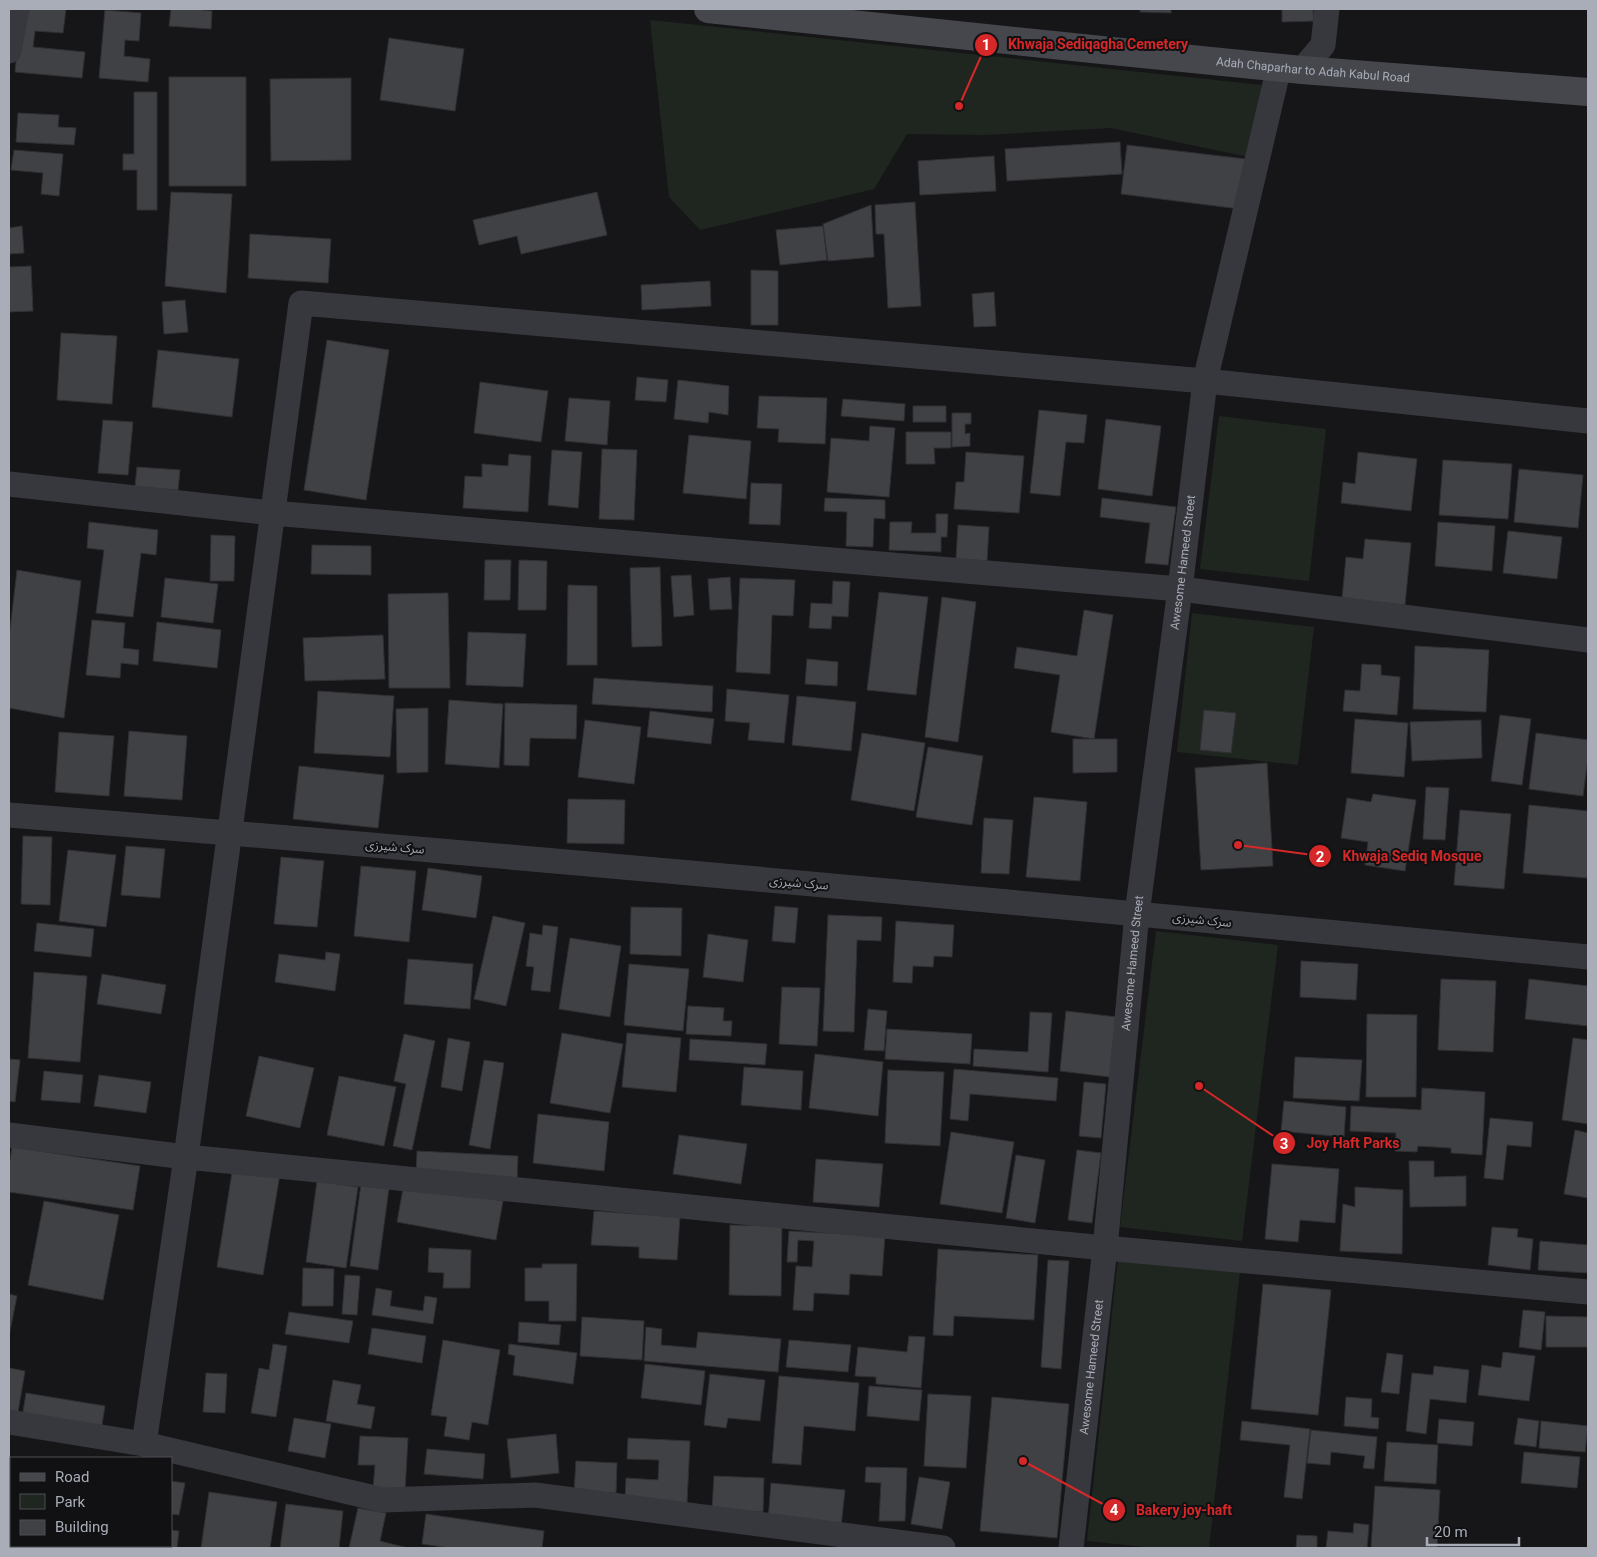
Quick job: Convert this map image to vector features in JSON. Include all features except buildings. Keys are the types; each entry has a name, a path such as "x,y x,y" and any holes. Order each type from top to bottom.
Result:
{"main road":[{"name":"Adah Chaparhar to Adah Kabul Road","path":"708,9 1290,68 1588,92"}],"street":[{"path":"9,51 17,9"},
{"path":"1290,68 1323,45 1328,9"},
{"name":"Awesome Hameed Street","path":"1071,1548 1105,1248 1138,914 1205,381 1290,68"},
{"path":"144,1444 186,1157 300,303 1205,381 1588,421"},
{"path":"9,484 272,513 1180,589 1588,640"},
{"name":"سرک شیرزی","path":"9,815 1138,914 1588,957"},
{"path":"9,1135 186,1157 1105,1248 1588,1292"},
{"path":"9,1422 144,1444 383,1500 535,1495 943,1548"}],"green space":[{"path":"650,20 1262,85 1248,157 1111,128 985,135 907,134 874,189 700,230 669,197"},
{"path":"1219,416 1326,429 1309,581 1200,569"},
{"path":"1192,613 1314,627 1298,765 1177,752"},
{"path":"1156,931 1278,945 1242,1241 1120,1227"},
{"path":"1119,1249 1241,1262 1209,1548 1155,1548 1087,1541"}],"place":[{"name":"Khwaja Sediqagha Cemetery","path":"959,106"},
{"name":"Khwaja Sediq Mosque","path":"1238,845"},
{"name":"Joy Haft Parks","path":"1199,1086"},
{"name":"Bakery joy-haft","path":"1023,1461"}]}
